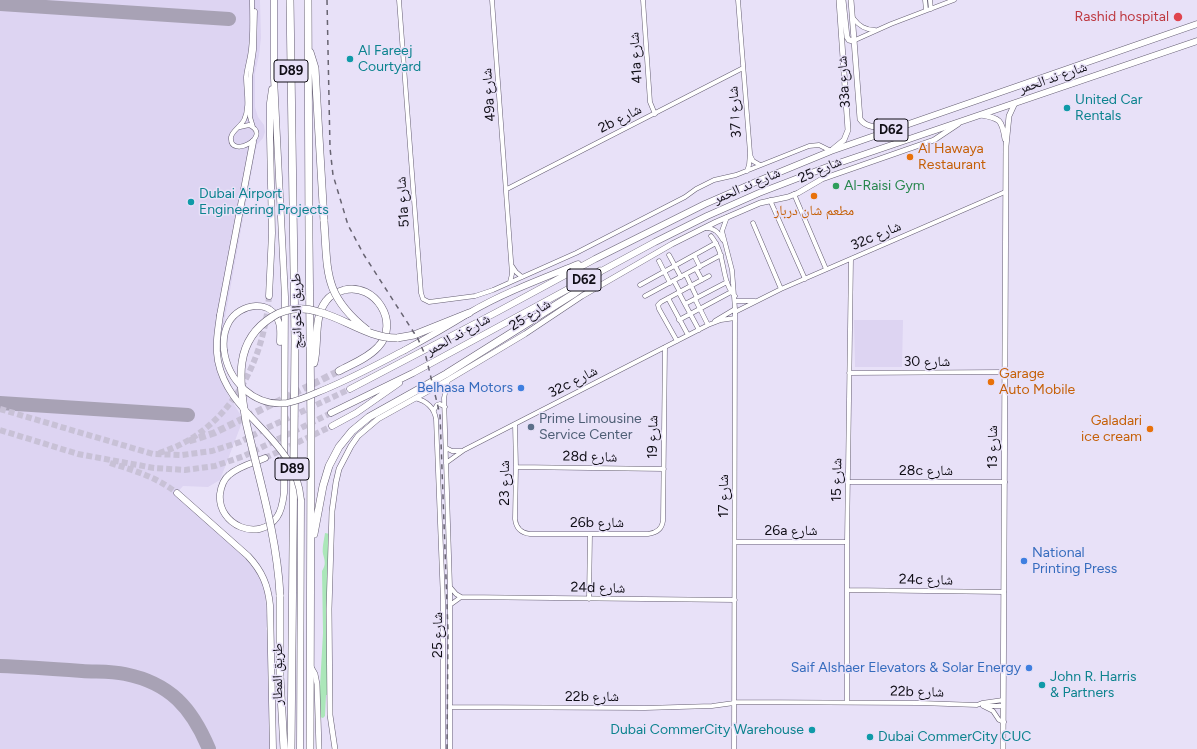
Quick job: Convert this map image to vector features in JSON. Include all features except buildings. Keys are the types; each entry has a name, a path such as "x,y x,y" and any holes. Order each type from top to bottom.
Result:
{"highway":[{"name":"طريق الخوانيج","path":"290,0 295,340 292,599"},
{"name":"طريق الخوانيج","path":"308,0 312,542 310,666"},
{"path":"309,49 315,68 324,221 328,272 331,286 346,311 371,334"},
{"path":"312,542 323,486 329,466 339,447 352,431 369,417 446,374 575,293 589,283 600,272"},
{"path":"311,370 317,349 318,320 327,299 340,291 347,289 363,290 377,299 382,306 385,314 386,330 384,338 379,346 373,351 339,371"},
{"path":"284,749 280,670 280,595 278,569 274,544 246,422 240,374 245,350 250,339 262,324 277,314 295,309 307,309 319,312 371,334 397,338 414,335 469,313"},
{"name":"طريق المطار","path":"291,749 292,599"},
{"name":"D89","path":"310,666 310,749"}],"main road":[{"path":"265,458 233,472 228,476 221,489 221,504 226,515 235,524 248,530 261,528 273,522 278,516 283,502 285,297 274,78 274,0"},
{"name":"شارع ند الحمر","path":"350,389 595,259 705,204 831,151 1197,24"},
{"name":"شارع ند الحمر","path":"331,413 413,373 701,219 759,193 827,167 1197,41"},
{"path":"269,296 272,233 270,115 271,94 274,78"},
{"path":"253,142 220,315 217,353 225,381 235,398 288,458 295,471 299,485 301,500 300,749"},
{"path":"284,354 281,347 278,319 271,310 260,306 248,306 238,311 233,316 226,330 224,350 231,374 246,391 258,398 271,402 282,403 294,401 326,389 405,350 469,313 525,286 595,259"},
{"path":"332,426 378,399 413,373"},
{"path":"178,493 248,556 258,566 264,578 270,605 273,749"}],"street":[{"path":"254,0 254,50 250,78 250,117 256,135 253,142 244,146 239,146 234,143 232,134 240,127 245,118 247,109 247,72 251,49 254,0"},
{"name":"51a شارع","path":"399,0 421,293 424,299 431,302 481,294 522,277 576,253 685,197 714,180 731,177 813,145 822,146 831,151"},
{"name":"49a شارع","path":"492,0 507,189 512,276 510,282"},
{"name":"41a شارع","path":"643,0 650,102 655,114"},
{"name":"شارع ا 37","path":"738,0 750,153 749,165 746,171"},
{"name":"33a شارع","path":"831,151 842,142 846,137 848,130 839,0"},
{"path":"843,0 846,37 849,40 854,41 954,0"},
{"path":"925,0 928,10"},
{"path":"928,10 930,0"},
{"name":"33a شارع","path":"852,1 860,119 864,124 871,127 899,127"},
{"path":"852,16 862,27 869,30 878,30"},
{"name":"2b شارع","path":"507,189 743,68"},
{"name":"شارع 13","path":"1003,749 1005,192 1006,146 1009,116 1015,104"},
{"name":"شارع 13","path":"981,115 993,117 999,120 1002,126 1006,146"},
{"name":"شارع 25","path":"450,749 450,588 445,407 445,393 448,380 525,334 586,293 672,244 770,200 794,194 822,179 934,140 962,121"},
{"path":"240,127 246,125 253,128"},
{"name":"شارع ا 37","path":"750,153 753,160 760,165"},
{"name":"32c شارع","path":"710,324 719,317 826,269 1005,192"},
{"path":"794,194 826,269"},
{"path":"770,200 805,279"},
{"name":"شارع 17","path":"727,218 722,231 732,270 735,296 734,749"},
{"path":"753,223 782,289"},
{"name":"شارع 17","path":"706,228 712,228 717,231 725,244"},
{"path":"711,236 721,255 727,282 731,292 735,296"},
{"path":"640,285 716,243"},
{"path":"669,255 681,277"},
{"path":"694,255 702,280"},
{"path":"645,296 721,255"},
{"name":"شارع 15","path":"847,702 850,259"},
{"path":"659,261 664,271 679,292 699,330"},
{"path":"511,264 516,272 522,277"},
{"path":"686,275 700,308 710,324"},
{"path":"677,341 658,307 659,303 709,276"},
{"path":"685,304 727,282"},
{"path":"679,320 731,292"},
{"path":"668,298 688,335"},
{"name":"32c شارع","path":"735,301 755,301"},
{"name":"32c شارع","path":"446,463 464,450 688,335 721,320 735,318"},
{"name":"شارع 19","path":"661,527 663,521 665,347"},
{"name":"شارع 30","path":"849,373 1005,372"},
{"path":"334,749 330,715 330,533 339,469 350,446 358,436 378,419 448,380"},
{"path":"415,398 426,402 434,410 437,405 442,405 445,407"},
{"name":"شارع 25","path":"434,410 439,463 443,601 443,749"},
{"name":"شارع 23","path":"515,424 516,524 522,532 530,534"},
{"path":"446,448 448,450 456,451 464,450"},
{"name":"28d شارع","path":"516,467 664,470"},
{"name":"28c شارع","path":"848,482 1005,482"},
{"name":"26b شارع","path":"530,534 652,534 661,527"},
{"path":"589,599 590,534"},
{"name":"26a شارع","path":"735,542 847,542"},
{"path":"450,588 461,597 450,606"},
{"name":"24c شارع","path":"848,590 1004,592"},
{"name":"24d شارع","path":"461,597 735,600"},
{"path":"310,666 317,684 319,749"},
{"name":"22b شارع","path":"450,707 652,708 712,706 734,702 847,702 977,705 982,703 1003,703"},
{"path":"983,706 1003,703"},
{"path":"977,705 993,711 999,720 1004,722"}],"shaded area":[{"path":"0,0 260,0 261,38 255,73 255,107 258,117 264,125 265,132 263,138 257,145 255,153 220,345 222,383 240,414 241,425 220,480 208,487 183,486 175,495 245,555 260,576 265,591 266,613 269,621 266,629 269,633 272,749 0,749"},
{"path":"854,320 903,320 902,367 855,367"}],"green space":[{"path":"325,533 330,534 328,695 326,695 325,716 323,718 320,717 320,686 323,633 322,571 325,565 323,549"}],"taxiway":[{"path":"0,4 229,19"},
{"path":"0,403 188,415"},
{"path":"0,666 114,672 141,678 167,691 178,700 195,721 209,749"}],"tunnel":[{"path":"159,453 183,443 205,429 223,412 238,392 250,370 259,346 266,321 269,296"},
{"path":"189,441 214,433 339,371"},
{"path":"0,409 153,454 182,455 212,451 240,442 350,389"},
{"path":"0,430 78,454 154,468 185,470 215,466 244,456 331,413"},
{"path":"265,458 332,426"},
{"path":"110,463 153,479 177,493"}],"railway":[{"path":"327,0 330,148 333,175 348,225 364,255 418,339 426,357 440,415 448,631 447,749"}],"place":[{"name":"Rashid hospital","path":"1178,17"},
{"name":"Al Fareej Courtyard","path":"350,59"},
{"name":"United Car Rentals","path":"1067,108"},
{"name":"Al Hawaya Restaurant","path":"910,157"},
{"name":"Al-Raisi Gym","path":"836,186"},
{"name":"مطعم شان دربار","path":"814,196"},
{"name":"Dubai Airport Engineering Projects","path":"191,202"},
{"name":"Garage Auto Mobile","path":"991,382"},
{"name":"Belhasa Motors","path":"521,388"},
{"name":"Prime Limousine Service Center","path":"531,427"},
{"name":"Galadari ice cream","path":"1150,429"},
{"name":"National Printing Press","path":"1024,561"},
{"name":"Saif Alshaer Elevators & Solar Energy","path":"1029,668"},
{"name":"John R. Harris & Partners","path":"1042,685"},
{"name":"Dubai CommerCity Warehouse","path":"812,730"},
{"name":"Dubai CommerCity CUC","path":"870,737"}]}
